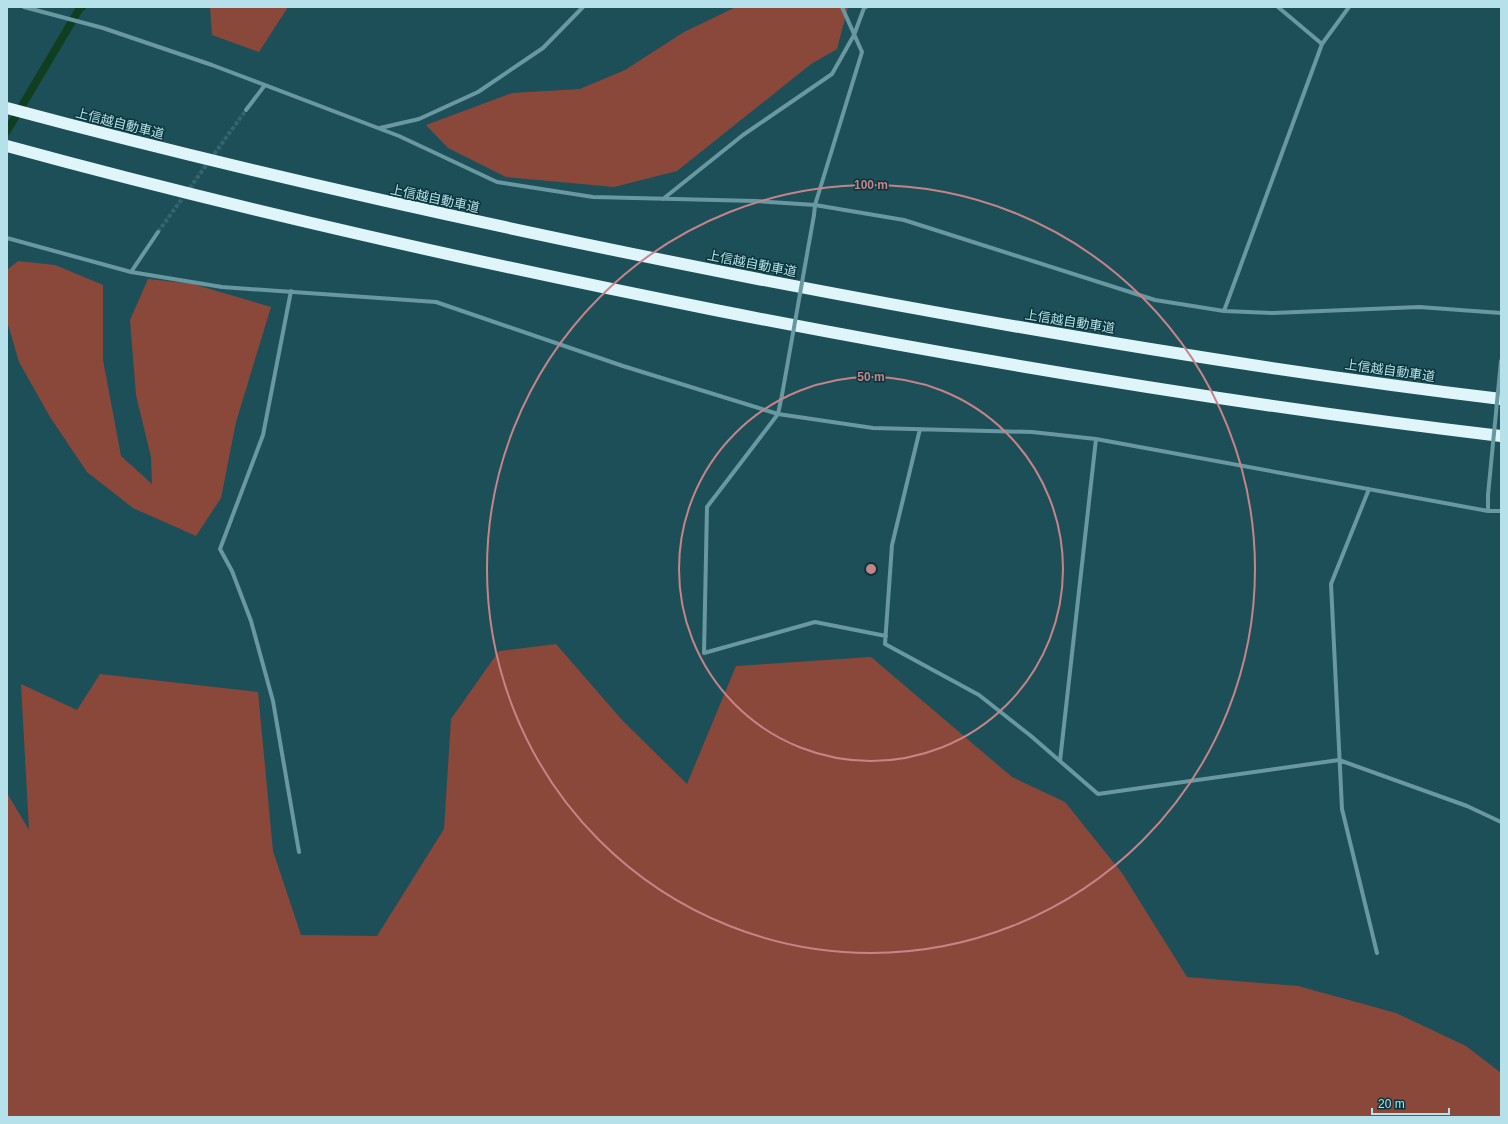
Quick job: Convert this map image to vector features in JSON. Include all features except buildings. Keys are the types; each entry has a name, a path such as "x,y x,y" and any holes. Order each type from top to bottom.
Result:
{"highway":[{"name":"上信越自動車道","path":"7,108 238,168 381,201 563,240 843,296 1010,326 1182,354 1338,378 1501,399"},
{"path":"7,146 88,168 395,242 530,272 846,336 1170,391 1501,436"}],"street":[{"path":"24,7 103,28 212,65 380,128 498,182 593,198 756,201 815,205 904,220 1155,300 1224,311 1273,313 1420,307 1501,313"},
{"path":"380,128 418,119 478,92 543,48 583,7"},
{"path":"842,7 862,52 815,205 778,414 707,507 704,653 815,622 886,636"},
{"path":"662,199 743,135 832,74 854,35 864,8 866,7"},
{"path":"1278,7 1322,44"},
{"path":"1224,311 1322,44 1349,7"},
{"path":"246,110 265,85"},
{"path":"131,272 158,232"},
{"path":"7,238 131,272 222,287 436,302 623,366 778,414 873,428 1032,432 1096,439 1488,511 1501,511"},
{"path":"291,291 263,435 220,549 232,571 251,621 273,701 299,852"},
{"path":"1488,511 1488,495 1501,361"},
{"path":"920,429 892,545 885,644 979,695 1031,736 1098,794 1339,760 1466,806 1501,822"},
{"path":"1060,761 1096,439"},
{"path":"1369,489 1331,584 1342,809 1377,953"}],"shaded area":[{"path":"210,7 288,7 259,52 212,35"},
{"path":"736,7 848,7 837,49 811,64 677,171 614,187 506,177 448,148 426,125 512,93 580,89 625,70 684,32"},
{"path":"18,261 55,265 103,285 103,360 121,456 152,484 151,457 136,395 130,320 148,279 193,284 271,307 236,422 221,498 196,536 133,508 87,472 50,417 19,362 7,321 7,270"},
{"path":"556,644 622,720 687,784 736,666 871,657 1012,777 1065,802 1122,873 1187,977 1298,986 1396,1013 1466,1046 1501,1073 1501,1117 7,1117 7,793 29,830 21,684 77,710 100,674 258,692 273,851 301,935 377,936 444,829 451,719 499,651"}],"waterway":[{"path":"7,131 82,7"}],"tunnel":[{"path":"158,232 246,110"}]}
